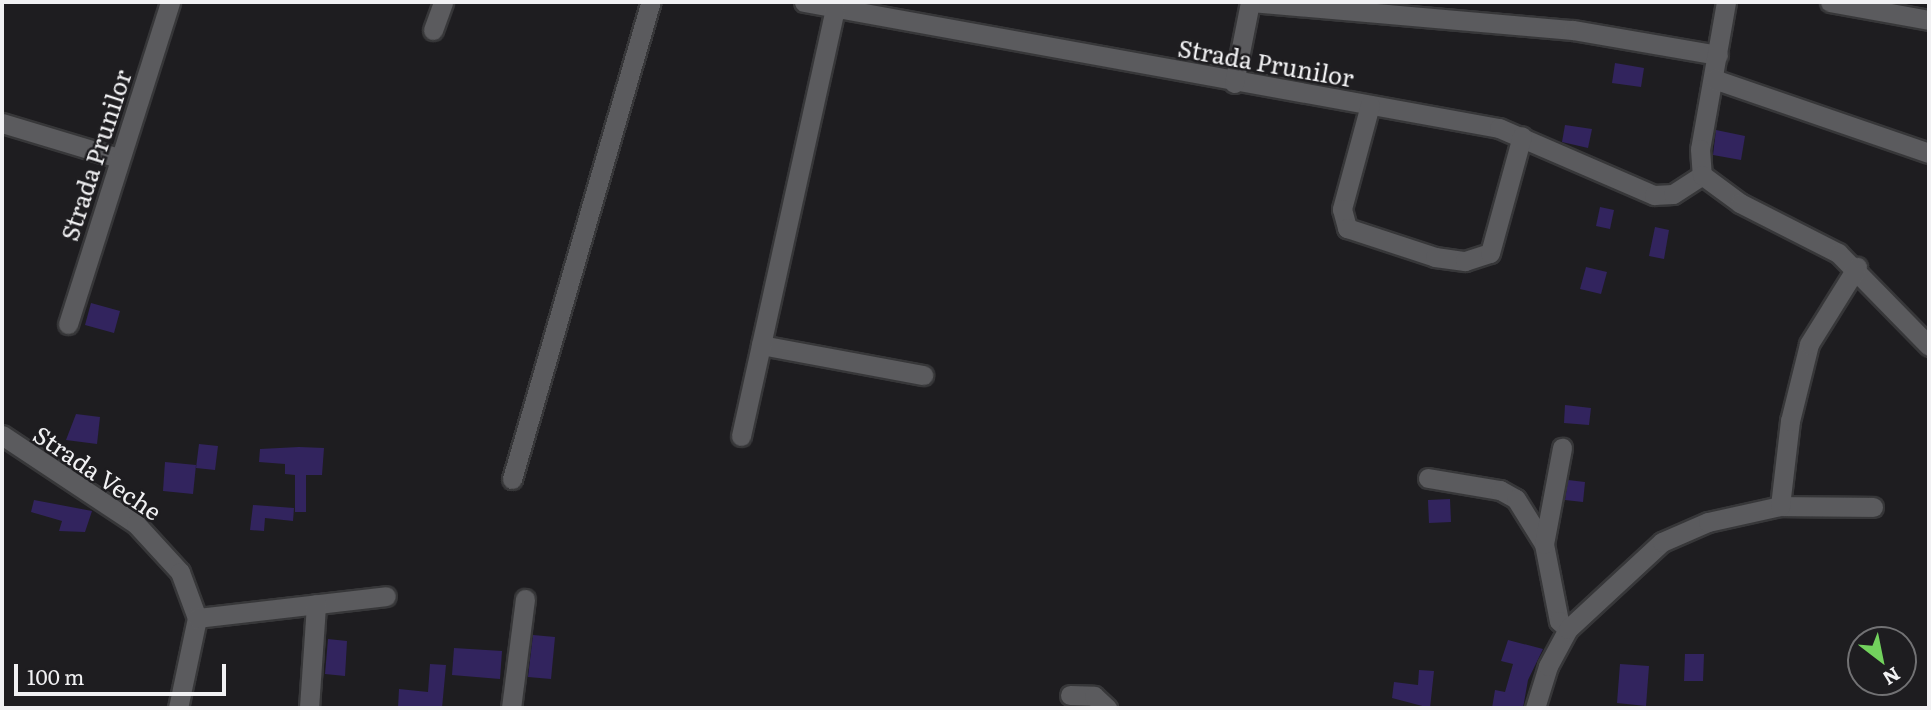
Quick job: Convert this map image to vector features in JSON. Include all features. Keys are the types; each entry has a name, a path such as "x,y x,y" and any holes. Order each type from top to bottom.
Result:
{"street":[{"name":"Strada Prunilor","path":"68,324 170,2"},
{"path":"433,30 443,2"},
{"path":"512,479 651,2"},
{"name":"Strada Prunilor","path":"804,2 1234,83 1370,105 1522,136 1654,195 1673,194 1702,175"},
{"path":"1234,83 1251,2 1573,30 1718,55"},
{"path":"1726,2 1714,79 1699,149 1702,175 1740,203 1857,267 1929,346"},
{"path":"1830,2 1929,20"},
{"path":"741,436 835,8"},
{"path":"1714,79 1929,153"},
{"path":"1370,105 1342,209 1347,228 1435,257 1465,261 1490,253 1522,136"},
{"path":"2,123 119,159"},
{"path":"1780,506 1790,421 1809,344 1857,267"},
{"path":"761,345 923,375"},
{"name":"Strada Veche","path":"2,435 152,537 180,572 197,618"},
{"path":"1544,544 1562,448"},
{"path":"1428,478 1500,490 1528,514 1544,544 1559,621 1568,629"},
{"path":"1535,708 1548,666 1568,629 1662,542 1708,522 1780,506 1873,507"},
{"path":"178,708 197,618 386,596"},
{"path":"511,708 524,599"},
{"path":"310,708 316,604"},
{"path":"1070,695 1094,696 1107,708"}],"building":[{"path":"1615,63 1644,68 1641,87 1612,83"},
{"path":"1565,125 1592,129 1588,148 1562,142"},
{"path":"1716,130 1745,136 1741,160 1713,155"},
{"path":"1600,207 1614,210 1610,229 1596,226"},
{"path":"1655,227 1669,230 1664,259 1649,256"},
{"path":"1586,267 1607,272 1601,294 1580,289"},
{"path":"91,303 120,311 114,333 85,325"},
{"path":"1565,405 1591,408 1589,425 1564,423"},
{"path":"76,414 100,417 97,444 66,440"},
{"path":"199,444 218,446 215,470 196,468"},
{"path":"324,448 322,475 306,475 306,512 295,512 295,475 285,474 285,464 259,462 260,449"},
{"path":"165,462 196,465 193,494 163,491"},
{"path":"1568,480 1585,482 1583,502 1565,500"},
{"path":"1450,499 1451,522 1429,523 1428,500"},
{"path":"34,500 92,511 85,532 59,531 62,521 31,512"},
{"path":"253,505 294,508 293,521 265,518 264,531 250,530"},
{"path":"533,635 555,637 551,679 528,677"},
{"path":"328,639 347,641 345,676 325,674"},
{"path":"1508,640 1543,649 1528,680 1523,708 1492,708 1495,690 1505,692 1513,664 1501,661"},
{"path":"454,648 502,651 500,679 452,675"},
{"path":"1685,654 1704,654 1703,681 1684,681"},
{"path":"430,664 446,665 442,708 398,708 399,689 428,692"},
{"path":"1620,664 1649,666 1646,706 1617,703"},
{"path":"1419,670 1434,671 1430,708 1392,698 1394,682 1418,685"}]}
